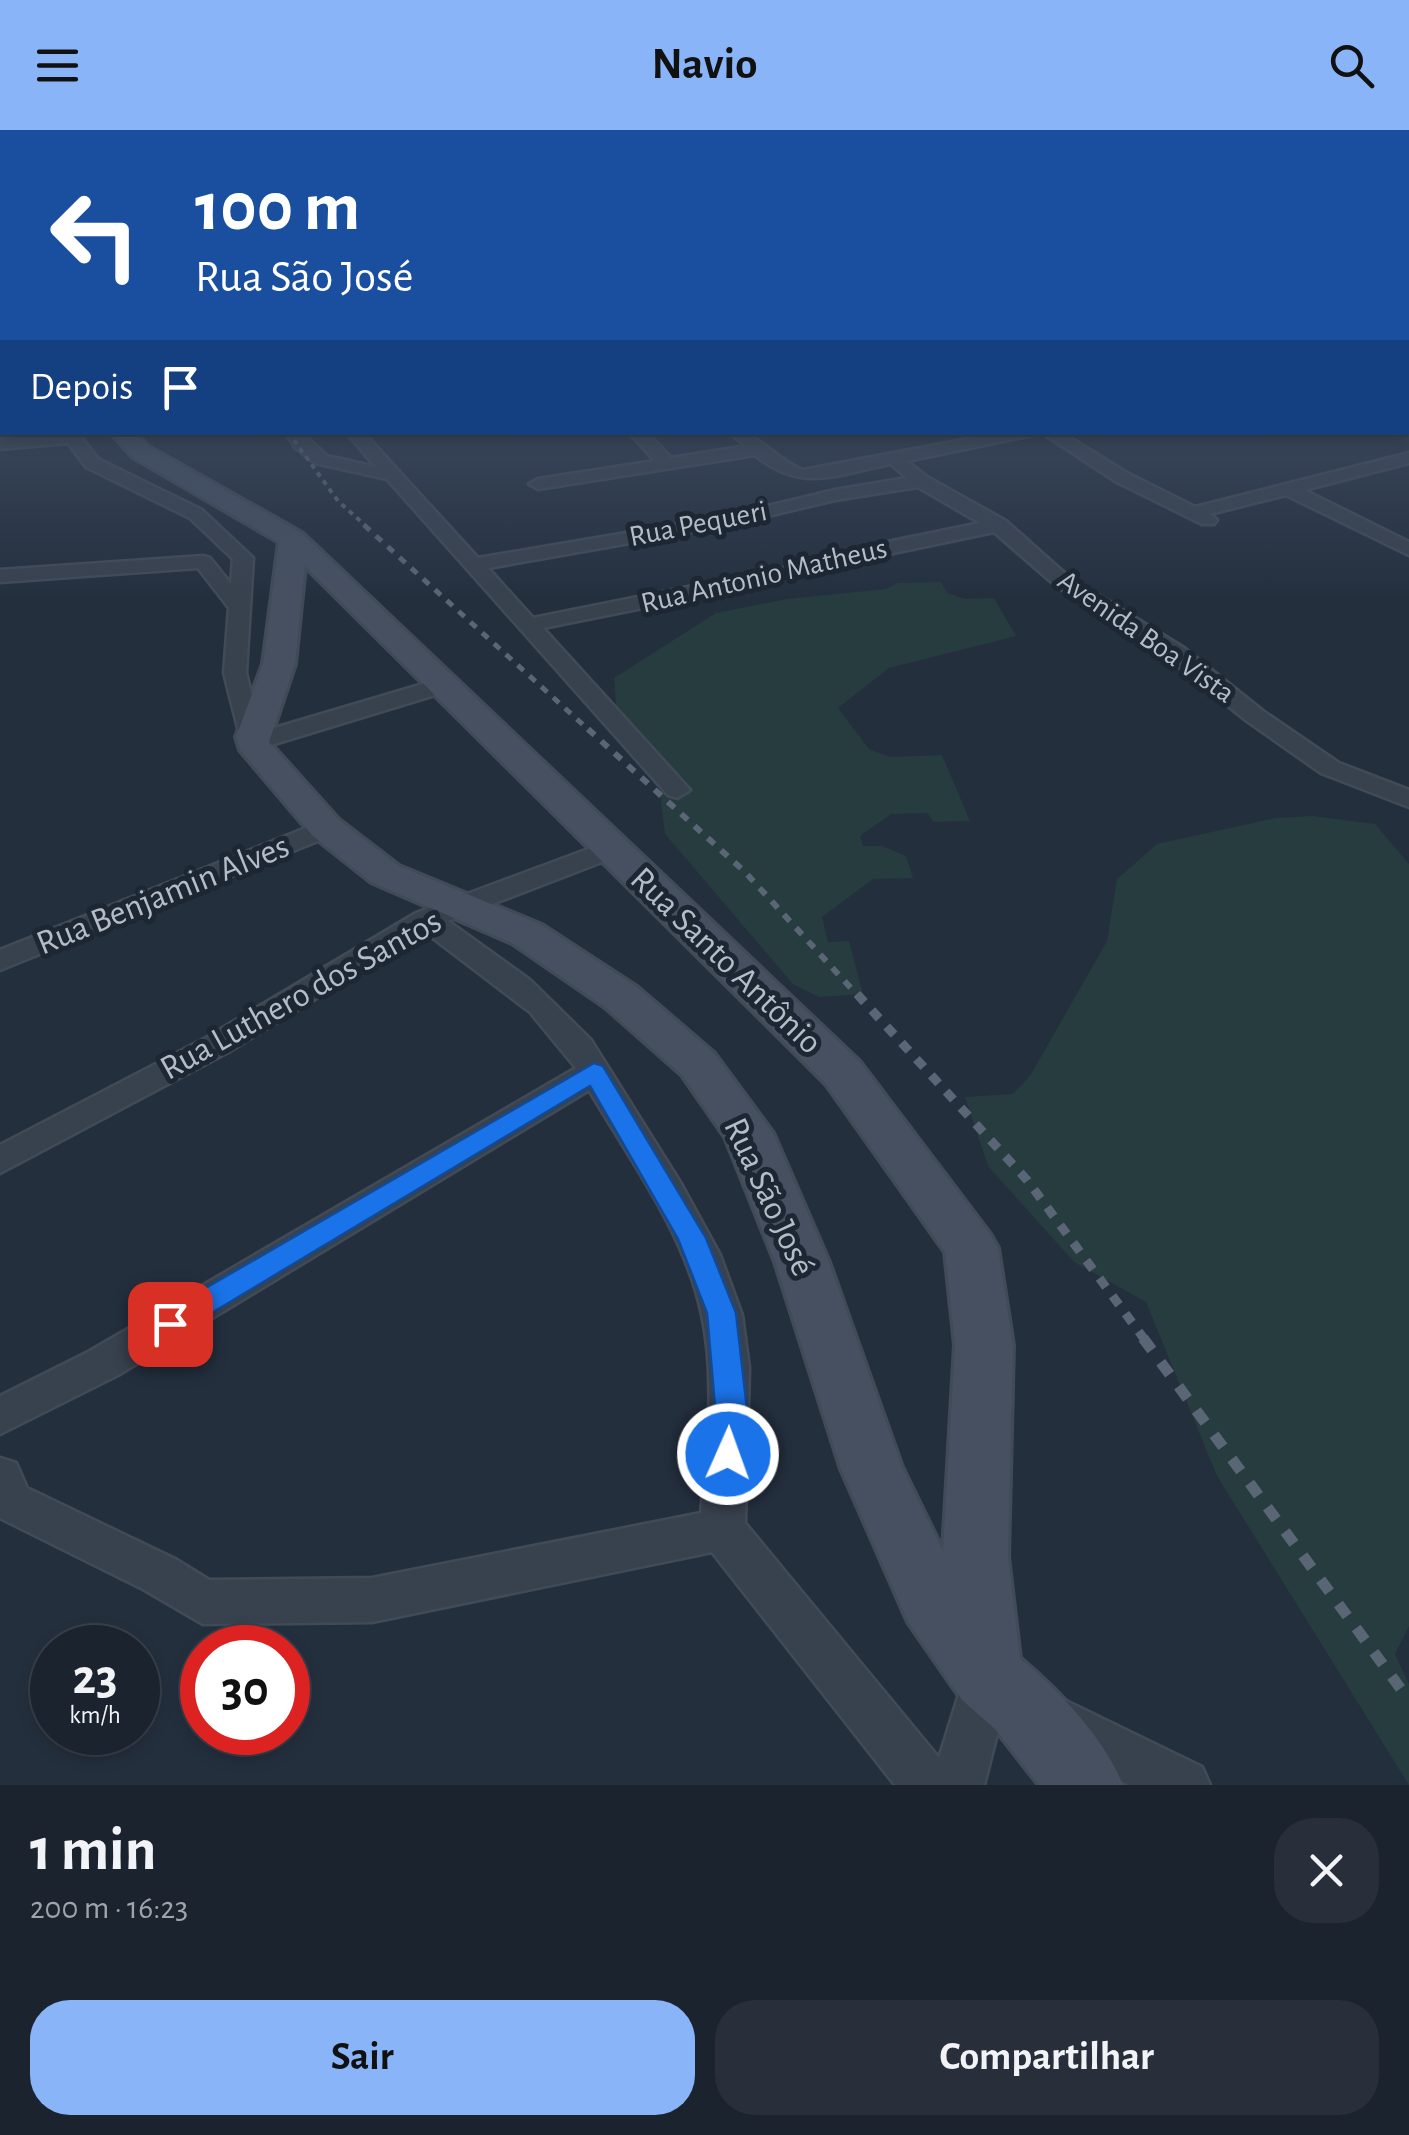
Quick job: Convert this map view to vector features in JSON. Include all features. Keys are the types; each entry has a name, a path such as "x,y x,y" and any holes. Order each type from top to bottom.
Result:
{"main road":[{"name":"Rua Santo Antônio","path":"134,445 293,539 842,1073 970,1248 984,1345 975,1557 1004,1690"},
{"path":"252,743 253,731 270,700 290,591 293,539"},
{"name":"Rua São José","path":"252,743 326,828 384,874 444,912 528,934 621,997 698,1064 748,1132 802,1262 872,1470 932,1600 1086,1785"}],"street":[{"name":"Rua São José","path":"77,445 92,463 196,514 243,558 235,674 252,743"},
{"path":"302,445 322,461 388,474"},
{"path":"365,445 677,790"},
{"path":"649,445 667,464"},
{"path":"757,445 786,472 803,475 963,445"},
{"path":"538,484 764,450 770,445"},
{"path":"1070,445 1121,477 1221,527"},
{"name":"Avenida Boa Vista","path":"894,458 921,480 999,525 1062,581 1176,653 1330,768 1409,799"},
{"path":"1192,513 1409,458"},
{"name":"Rua Pequeri","path":"473,565 726,521 835,494 921,480"},
{"path":"1286,488 1409,550"},
{"name":"Rua Antonio Matheus","path":"528,625 830,566 868,552 999,525"},
{"path":"1378,535 1409,530"},
{"path":"0,576 203,562 240,608"},
{"path":"252,743 440,686"},
{"name":"Rua Benjamin Alves","path":"0,961 326,828"},
{"name":"Rua Luthero dos Santos","path":"0,1160 217,1045 444,912 610,849"},
{"name":"Rua São José","path":"444,912 578,1042 692,1238 722,1313 732,1418 722,1528"},
{"path":"0,1416 104,1362 594,1072"},
{"path":"0,1478 11,1502 159,1574 203,1602 372,1600 722,1528 928,1785"},
{"path":"958,1785 1004,1690 1184,1785"}],"green space":[{"path":"941,582 947,593 965,599 994,598 1016,636 889,668 838,708 869,749 889,757 942,755 970,821 933,822 928,813 891,814 860,836 863,846 882,846 906,856 913,878 873,879 822,917 828,942 849,941 863,994 819,997 793,984 665,834 656,758 617,717 614,678 716,613 787,599 886,589 898,583"},
{"path":"1312,816 1375,824 1409,864 1409,1626 1395,1654 1409,1684 1409,1785 1217,1476 1146,1302 1074,1262 988,1166 965,1097 1013,1094 1030,1076 1107,941 1117,879 1157,844 1275,818"}],"railway":[{"path":"298,445 338,501 367,527"},
{"path":"364,525 591,732"},
{"path":"588,729 745,872 859,997"},
{"path":"857,994 1027,1180 1145,1340"},
{"path":"1143,1338 1409,1700"}],"route":[{"path":"170,1324 594,1072 692,1238 722,1313 732,1418 728,1454"}]}
